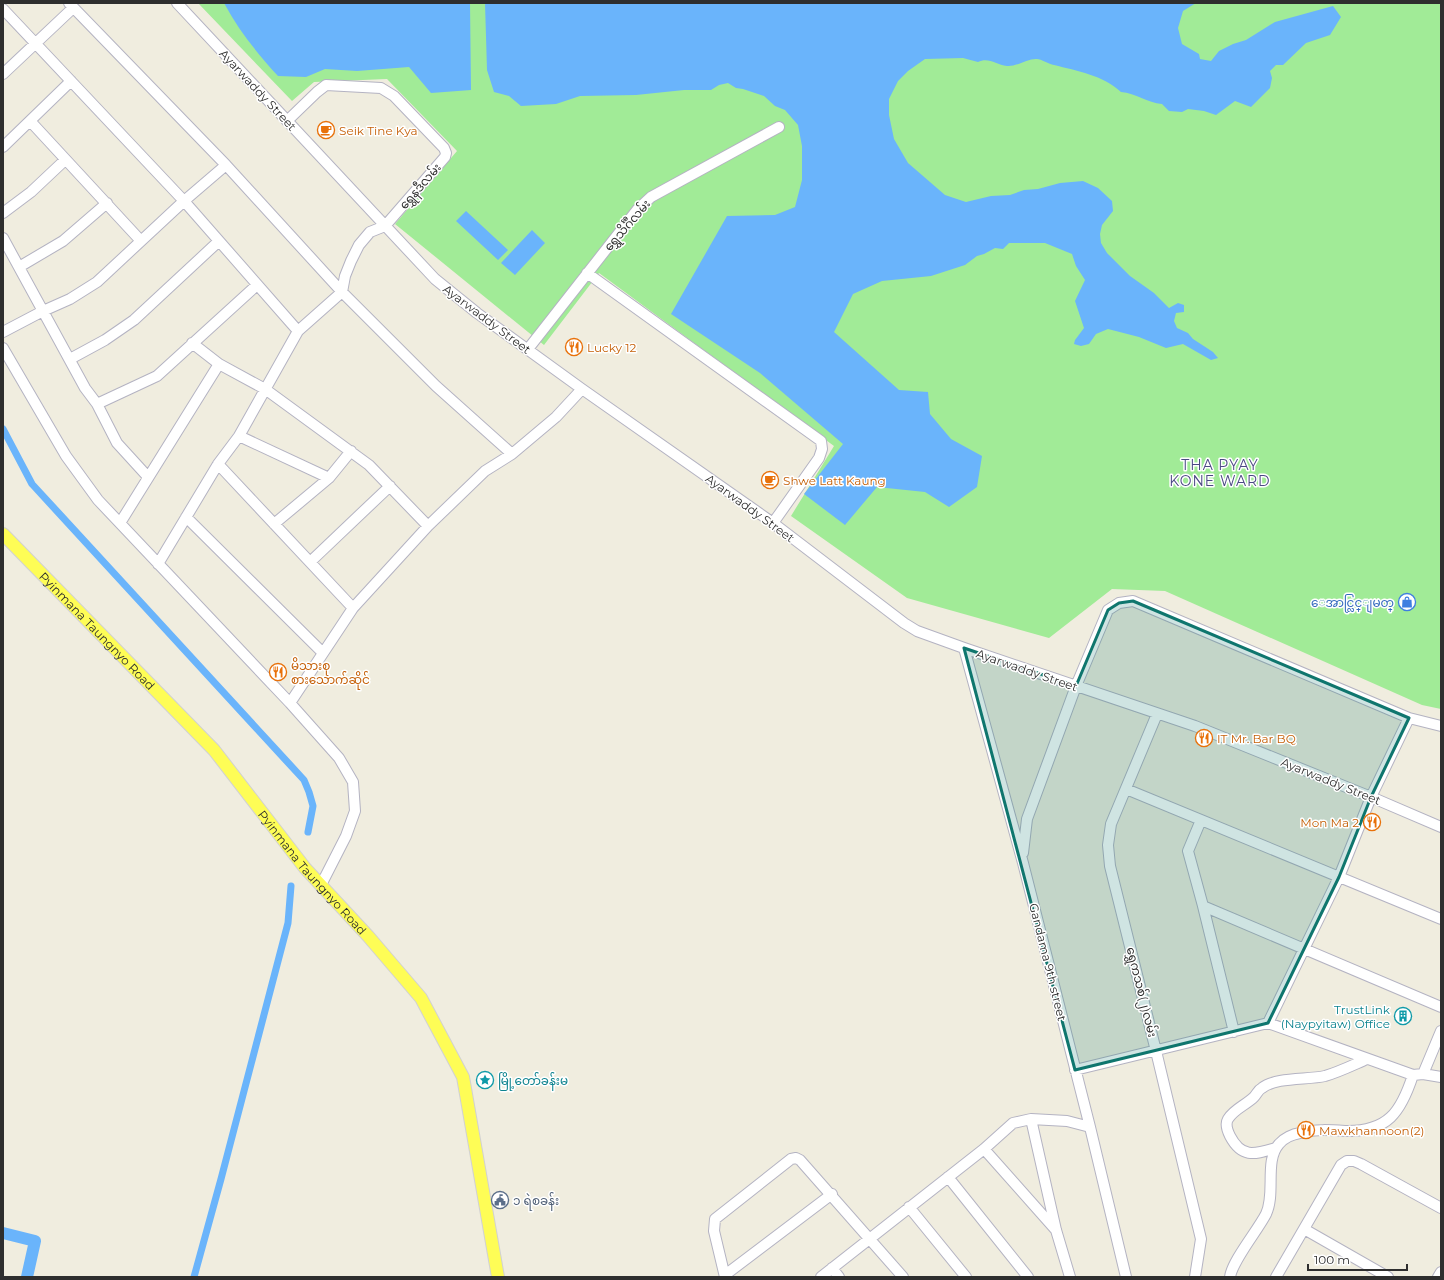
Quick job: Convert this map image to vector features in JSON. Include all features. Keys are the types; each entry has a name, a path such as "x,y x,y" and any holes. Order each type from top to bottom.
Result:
{"main road":[{"name":"Pyinmana Taungnyo Road","path":"3,534 214,750 305,868 322,885 422,998 463,1076 498,1277"}],"street":[{"name":"Ayarwaddy Street","path":"177,3 435,279 477,313 582,389 773,523 904,623 917,631 964,648 1195,726 1441,827"},
{"path":"3,74 36,44 71,6 226,165 342,292 436,386 512,454"},
{"path":"3,9 184,201 298,331"},
{"path":"3,147 31,122 71,81"},
{"name":"ရွှေနဒီလမ်း","path":"287,122 326,85 381,88 394,96 444,148 446,153 445,157 385,226"},
{"path":"31,122 141,241"},
{"name":"ရွှေသိင်္ဂီလမ်း","path":"528,349 637,210 651,197 779,127"},
{"path":"3,214 31,192 65,160"},
{"path":"3,332 70,299 97,282 184,201 226,165"},
{"path":"19,267 63,241 107,203"},
{"path":"158,564 218,464 239,436 298,331 342,292 345,276 359,246 370,232 385,226"},
{"path":"3,238 85,388 97,404 117,443 148,477"},
{"path":"70,359 105,340 134,320 219,241"},
{"path":"587,273 821,441 822,448 818,458 773,523"},
{"path":"97,404 157,376 257,285"},
{"path":"192,343 220,364 265,389 351,451 369,465 428,526"},
{"path":"3,348 66,456 98,500 290,703 339,758 353,782 355,811 346,836 322,885"},
{"path":"120,523 220,364"},
{"path":"290,703 353,608 428,526 485,471 512,454 556,417 582,389"},
{"path":"239,436 330,478"},
{"path":"274,524 330,478 351,451"},
{"path":"218,464 353,608"},
{"path":"310,562 390,486"},
{"path":"186,517 323,653"},
{"path":"1023,863 1027,819 1076,686 1108,610 1119,603 1133,601 1409,718 1441,726"},
{"name":"Gandama 9th street","path":"964,648 1023,863 1090,1127 1126,1277"},
{"name":"ရွှေကသစ်(၂)လမ်း","path":"1157,714 1111,824 1108,845 1110,866 1201,1239 1194,1277"},
{"path":"1268,1024 1339,877 1371,797 1409,718"},
{"path":"1126,789 1441,919"},
{"path":"1201,820 1188,852 1234,1032"},
{"path":"1203,906 1441,1007"},
{"path":"1075,1070 1268,1024 1367,1059 1418,1075 1441,1077"},
{"path":"1230,1277 1234,1267 1270,1205 1274,1150 1280,1142 1294,1134 1307,1131 1323,1129 1362,1130 1377,1126 1389,1119 1400,1108 1441,1031"},
{"path":"1276,1148 1256,1154 1243,1152 1235,1146 1227,1130 1226,1124 1228,1119 1235,1111 1254,1097 1263,1087 1277,1082 1325,1076 1367,1059"},
{"path":"821,1277 984,1149 1013,1123 1031,1119 1067,1121 1090,1127"},
{"path":"1031,1119 1056,1230 1070,1277"},
{"path":"984,1149 1056,1230"},
{"path":"832,1194 725,1276 714,1231 715,1219 791,1159 796,1158 800,1160 832,1194 903,1277"},
{"path":"1276,1277 1341,1165 1346,1161 1354,1161 1361,1164 1441,1208"},
{"path":"948,1177 1028,1277"},
{"path":"909,1207 966,1277"},
{"path":"1304,1229 1388,1277"},
{"path":"832,1268 840,1277"},
{"path":"1438,1277 1441,1272"}],"highlighted area":[{"path":"1133,601 1409,718 1371,797 1339,877 1268,1023 1075,1070 964,648 1076,686 1108,610 1119,603"}],"green space":[{"path":"198,3 1441,3 1441,709 1422,705 1165,591 1112,589 1049,638 907,598 791,516 834,446 599,273 544,345 395,224 457,151 387,79 314,82 292,101"}],"water":[{"path":"224,3 470,3 471,90 431,93 409,67 357,71 325,69 306,77 278,76 249,41"},
{"path":"485,3 1196,3 1183,11 1178,28 1182,44 1199,54 1200,59 1211,61 1219,51 1233,44 1246,40 1275,22 1333,6 1341,17 1330,35 1306,43 1283,65 1276,65 1270,71 1272,78 1270,88 1251,107 1235,101 1216,115 1204,111 1188,109 1182,112 1169,111 1162,104 1121,92 1106,81 1037,59 1007,66 986,60 978,62 963,58 925,59 908,71 898,81 889,99 889,115 894,139 908,163 945,195 966,202 991,196 1010,195 1024,190 1038,189 1060,183 1083,181 1098,188 1112,201 1113,211 1102,225 1100,234 1101,243 1107,253 1130,276 1154,293 1169,308 1178,303 1184,305 1184,312 1176,313 1174,321 1177,328 1188,333 1193,339 1213,352 1218,358 1211,360 1183,344 1166,348 1139,337 1108,329 1096,334 1089,344 1081,346 1074,344 1075,340 1084,328 1075,301 1085,280 1076,266 1072,254 1045,243 1009,243 1003,249 995,248 977,256 965,265 931,276 882,281 853,294 834,332 899,390 928,392 930,414 951,439 982,456 977,487 949,507 925,492 877,487 845,525 804,494 843,444 760,373 671,314 727,216 775,215 795,207 802,180 802,146 798,125 785,110 775,106 764,96 736,88 728,83 719,85 711,90 684,90 636,95 580,96 556,104 521,106 509,96 494,92 487,70"},
{"path":"466,211 508,250 498,260 456,221"},
{"path":"532,230 545,243 515,275 501,263"}],"waterway":[{"path":"3,429 32,484 304,780 313,806 308,832"},
{"path":"194,1277 288,923 291,886"},
{"path":"3,1233 35,1241 27,1277"}],"place":[{"name":"Seik Tine Kya","path":"326,130"},
{"name":"Lucky 12","path":"574,347"},
{"name":"Shwe Latt Kaung","path":"770,480"},
{"name":"ေအာင္လြင္ျမတ္","path":"1407,602"},
{"name":"မိသားစု စားသောက်ဆိုင်","path":"278,672"},
{"name":"IT Mr. Bar BQ","path":"1204,738"},
{"name":"Mon Ma 2","path":"1372,822"},
{"name":"TrustLink (Naypyitaw) Office","path":"1403,1016"},
{"name":"မြို့တော်ခန်းမ","path":"485,1080"},
{"name":"Mawkhannoon(2)","path":"1306,1130"},
{"name":"၁ ရဲစခန်း","path":"500,1200"}],"district":[{"name":"THA PYAY KONE WARD","path":"1220,474"}]}
